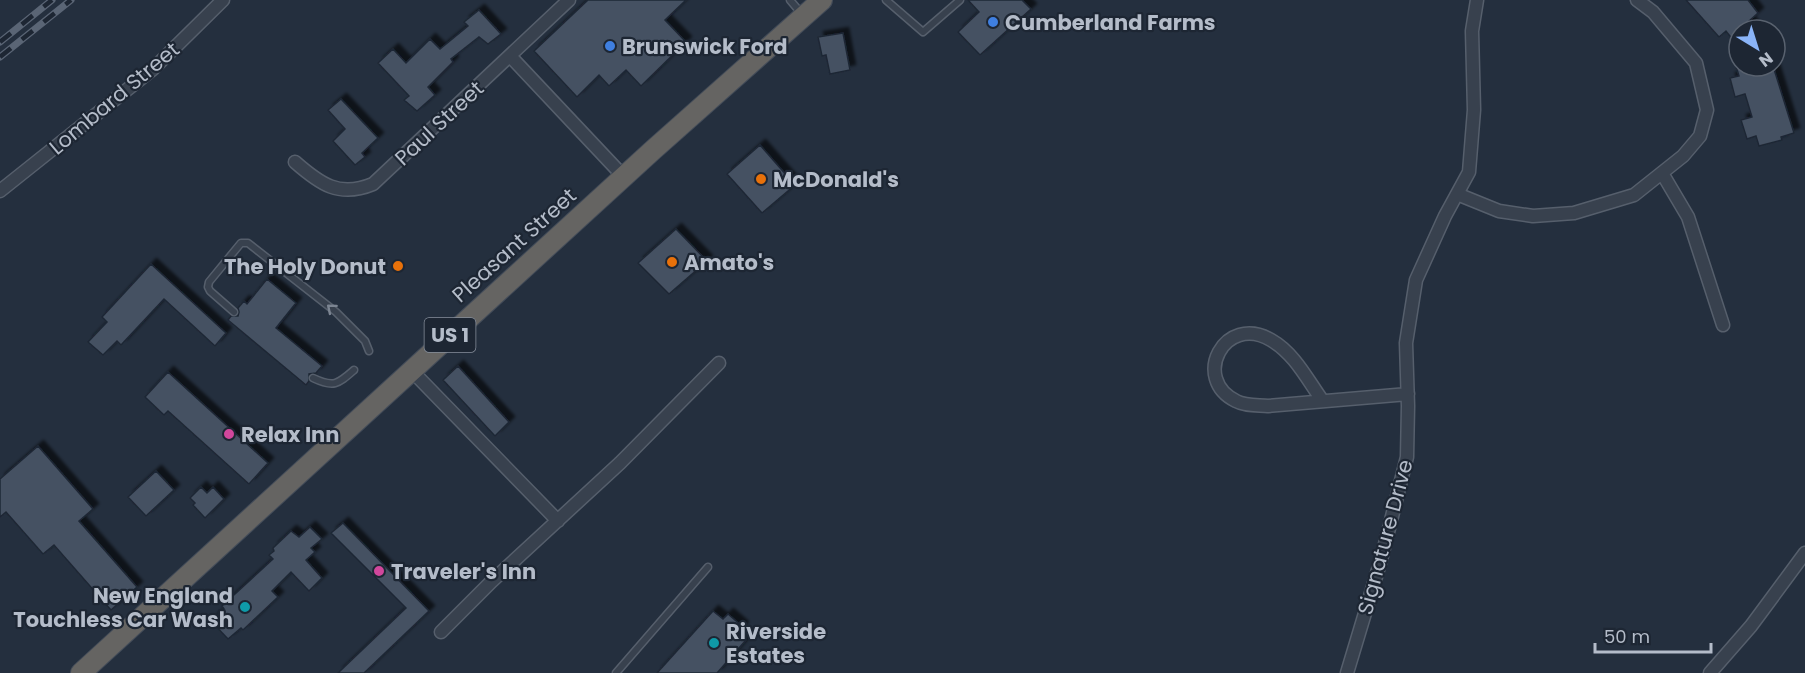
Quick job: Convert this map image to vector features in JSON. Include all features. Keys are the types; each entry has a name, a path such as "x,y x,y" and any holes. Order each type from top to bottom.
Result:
{"highway":[{"name":"Pleasant Street","path":"81,673 624,177 822,0"}],"street":[{"name":"Lombard Street","path":"0,191 153,69 223,0"},
{"name":"Paul Street","path":"295,162 311,176 329,186 345,190 360,189 373,184 511,57 569,0"},
{"name":"Signature Drive","path":"1347,673 1381,560 1407,457 1406,342 1416,280 1469,172 1474,110 1472,31 1477,0"},
{"path":"1457,194 1499,211 1533,216 1574,213 1634,195 1683,156 1700,136 1707,110 1696,63 1653,12 1637,0"},
{"path":"511,57 624,177"},
{"path":"1662,173 1688,217 1723,325"},
{"path":"1322,400 1293,358 1273,341 1256,332 1234,336 1222,347 1214,363 1215,380 1225,393 1236,401 1249,405 1268,405 1408,394"},
{"path":"441,632 492,581 638,446 719,363"},
{"path":"412,371 558,521"},
{"path":"1710,673 1751,626 1805,553"}],"lane":[{"path":"790,0 804,16"},
{"path":"886,0 923,32 960,0"},
{"path":"234,312 208,287 209,282 241,243 248,243 336,312 365,341 369,351"},
{"path":"313,378 332,385 340,382 354,370"},
{"path":"616,673 708,567"}],"building":[{"name":"Brunswick Ford","path":"588,0 686,0 665,20 686,42 641,86 626,70 609,86 599,75 577,97 534,51"},
{"name":"Cumberland Farms","path":"968,0 1022,0 1031,9 980,55 958,32 979,12"},
{"path":"1686,0 1748,0 1758,13 1752,18 1727,18 1727,32 1719,37"},
{"path":"479,10 501,34 488,44 479,37 451,59 453,62 428,87 435,95 417,111 404,100 409,96 378,63 393,49 406,63 430,39 440,49 468,26 464,22"},
{"path":"843,33 850,70 830,74 826,55 822,56 818,37"},
{"path":"1730,78 1777,78 1794,133 1781,137 1782,140 1759,146 1756,136 1747,139 1741,120 1752,117 1745,94 1735,97"},
{"path":"341,99 378,138 362,153 365,157 355,165 333,141 345,129 328,110"},
{"name":"McDonald's","path":"760,145 795,185 762,213 727,174"},
{"name":"Amato's","path":"676,229 707,261 669,294 638,263"},
{"path":"151,264 226,333 215,346 164,299 121,345 117,341 103,355 88,342 107,322 102,317"},
{"path":"267,279 296,303 276,328 322,366 316,373 309,374 309,381 306,385 228,320 231,316 238,316 238,308 244,301 247,304"},
{"path":"458,366 509,422 495,436 443,380"},
{"path":"168,372 268,463 249,484 168,411 164,415 145,397"},
{"path":"38,446 93,509 79,521 137,587 111,610 54,545 43,554 6,512 0,517 0,479"},
{"path":"156,471 174,490 146,516 128,497"},
{"path":"201,487 207,493 213,487 224,499 205,518 190,498"},
{"name":"Traveler's Inn","path":"343,523 429,611 364,673 338,673 406,608 331,533"},
{"path":"310,527 322,539 311,548 315,552 306,560 322,578 309,591 291,572 272,591 278,597 243,630 241,628 228,639 211,621 224,609 222,606 273,559 269,555 274,551 273,548 291,531 299,537"},
{"name":"Riverside Estates","path":"713,611 723,619 728,614 743,627 737,633 746,640 717,673 657,673"}],"railway":[{"path":"0,42 52,0"},
{"path":"0,57 71,0"}],"place":[{"name":"Cumberland Farms","path":"993,22"},
{"name":"Brunswick Ford","path":"610,46"},
{"name":"McDonald's","path":"761,179"},
{"name":"Amato's","path":"672,262"},
{"name":"The Holy Donut","path":"398,266"},
{"name":"Relax Inn","path":"229,434"},
{"name":"Traveler's Inn","path":"379,571"},
{"name":"New England Touchless Car Wash","path":"245,607"},
{"name":"Riverside Estates","path":"714,643"}]}
